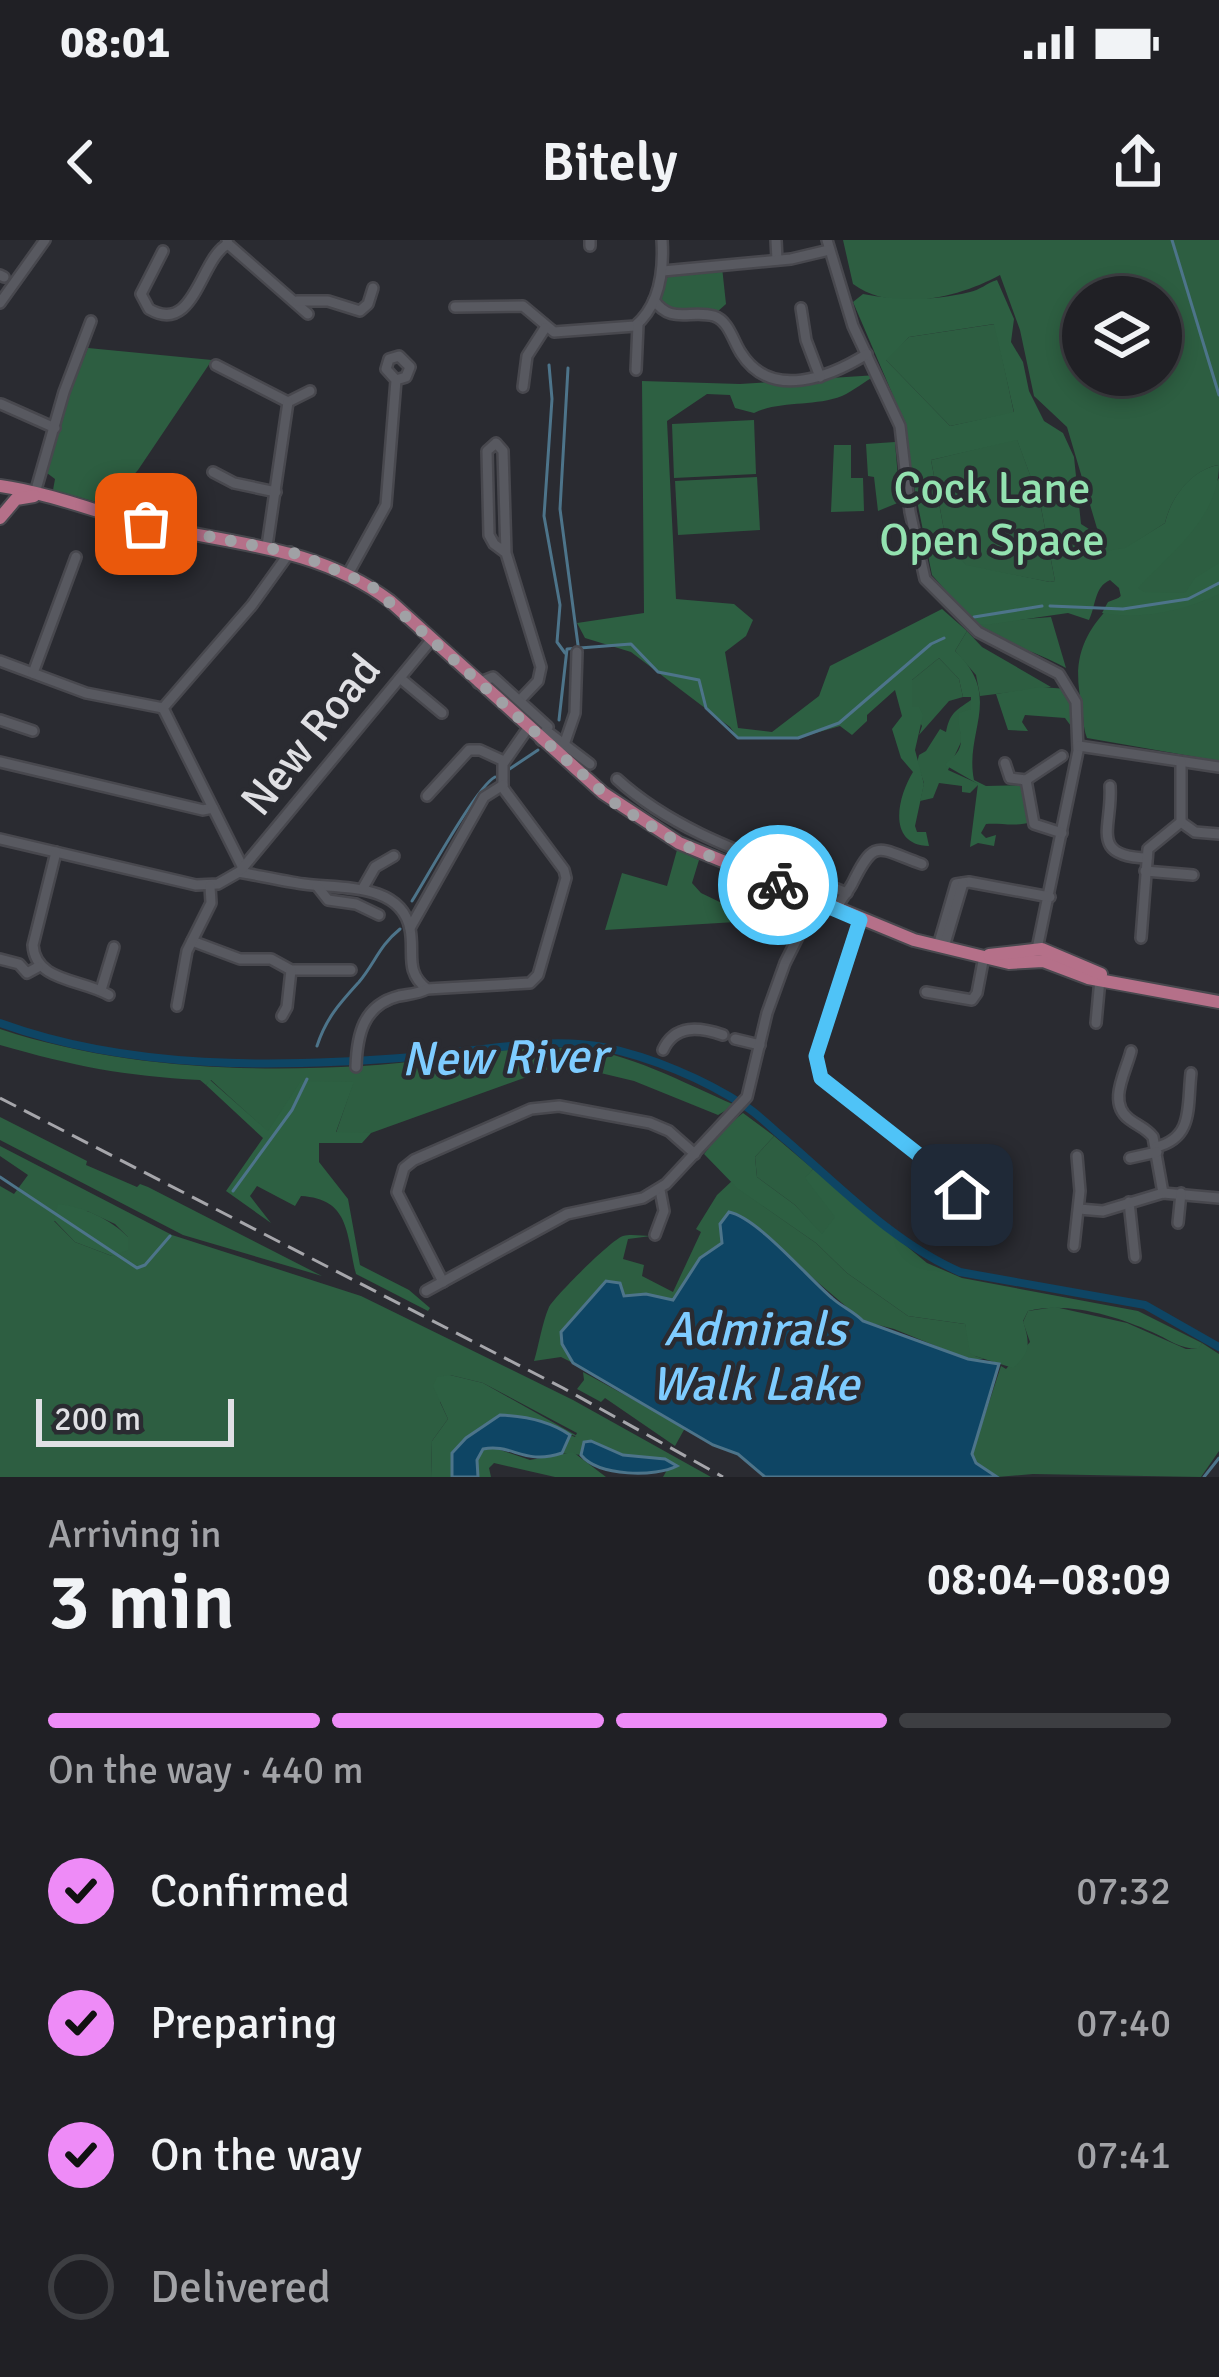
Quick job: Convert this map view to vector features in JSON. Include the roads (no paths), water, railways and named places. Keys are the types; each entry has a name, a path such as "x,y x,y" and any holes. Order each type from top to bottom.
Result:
{"main road":[{"path":"9,491 41,495 162,528 267,546 348,574 390,601 617,805 713,859 860,920 941,947 1017,964 1040,954 1104,978 1219,1002"},
{"path":"0,506 9,491"},
{"path":"0,518 9,491"}],"street":[{"path":"0,303 41,244 26,240"},
{"path":"636,370 638,325 654,300 663,271 662,240"},
{"path":"776,240 777,260"},
{"path":"163,251 141,294 149,309 162,315 190,302 216,252 228,242 308,314"},
{"path":"663,271 777,260 828,245 853,326 900,426 910,512 925,579 977,632 1059,674 1076,702 1079,746 1040,954"},
{"path":"297,301 328,301 360,311 373,288"},
{"path":"654,300 659,308 680,316 720,319 745,359 779,380 798,382 820,376 867,354"},
{"path":"455,307 523,306 544,328 570,332 638,325"},
{"path":"801,308 806,340 820,376"},
{"path":"41,495 55,428 91,321"},
{"path":"524,387 526,356 544,328"},
{"path":"216,365 288,402"},
{"path":"348,574 386,505 396,380"},
{"path":"288,402 310,391"},
{"path":"267,546 288,402"},
{"path":"1,404 55,428"},
{"path":"506,553 489,535 487,451 496,443 502,451 506,553 541,663 538,681 520,700"},
{"path":"213,472 234,483 276,491"},
{"path":"489,535 503,534"},
{"path":"163,708 252,605 290,552"},
{"path":"33,673 76,557"},
{"name":"New Road","path":"244,866 432,639"},
{"path":"565,742 575,713 577,652"},
{"path":"0,661 96,695 163,708"},
{"path":"478,682 493,677 547,724 545,736 565,742 590,764"},
{"path":"400,678 442,713"},
{"path":"163,708 244,866 294,883 363,888 389,901 410,928"},
{"path":"0,720 33,731"},
{"path":"356,1066 361,1025 379,1005 428,989 530,982 537,977 566,875 503,785 504,761 528,728"},
{"path":"1079,746 1219,767"},
{"path":"427,796 469,750 504,761"},
{"path":"1005,763 1010,778 1026,780 1062,756"},
{"path":"0,762 202,810 213,808"},
{"path":"1181,762 1181,822"},
{"path":"617,779 665,815 847,893"},
{"path":"1026,780 1034,824 1062,833"},
{"path":"428,989 412,969 410,928 484,796 503,785"},
{"path":"1110,785 1110,848 1120,856 1147,858"},
{"path":"1181,822 1193,832 1219,834"},
{"path":"1141,938 1147,858 1154,842 1181,822"},
{"path":"0,838 210,886 244,866"},
{"path":"713,859 720,842"},
{"path":"19,964 32,952 56,851"},
{"path":"836,910 872,851 922,864"},
{"path":"363,888 372,870 394,856"},
{"path":"1145,871 1193,875"},
{"path":"941,947 960,884 1050,897"},
{"path":"177,1006 192,941 211,904 210,886"},
{"path":"317,886 328,899 361,905 379,915"},
{"path":"426,1291 567,1214 638,1200 660,1190 747,1097 784,963 816,901"},
{"path":"860,920 816,1068 821,1078 957,1185"},
{"path":"192,941 230,956 266,958 291,970 351,970"},
{"path":"32,952 38,967 105,993 114,946"},
{"path":"926,992 972,1000 984,956"},
{"path":"0,959 19,964 27,973 38,967"},
{"path":"289,1011 291,970"},
{"path":"1096,1024 1104,978"},
{"path":"663,1050 679,1031 760,1046"},
{"path":"1131,1052 1119,1088 1120,1107 1150,1132 1163,1193"},
{"path":"1130,1158 1176,1141 1183,1132 1191,1073"},
{"path":"443,1282 397,1192 402,1172 414,1160 532,1109 553,1106 656,1125 695,1154"},
{"path":"1074,1246 1079,1209 1077,1156"},
{"path":"656,1235 664,1210 660,1190"},
{"path":"1079,1209 1103,1211 1163,1193 1219,1198"},
{"path":"1178,1223 1181,1193"},
{"path":"1129,1202 1135,1257"}],"water":[{"name":"Admirals Walk Lake","path":"729,1212 768,1236 863,1321 968,1359 999,1364 972,1454 976,1463 997,1477 765,1477 738,1454 713,1445 573,1363 561,1332 606,1281 620,1283 624,1296 646,1294 673,1300 700,1258 722,1243 720,1224"},
{"path":"500,1415 537,1420 570,1435 562,1453 549,1456 483,1449 477,1460 478,1477 452,1477 452,1453"},
{"path":"584,1442 623,1455 665,1459 677,1466 642,1473 601,1468 581,1455"}],"waterway":[{"path":"1172,240 1219,395"},
{"path":"549,365 552,399 544,516 560,605 557,642 565,653"},
{"path":"568,368 560,509 578,645"},
{"path":"1050,606 1123,609 1188,599 1219,583"},
{"path":"974,617 1042,606"},
{"path":"559,720 567,649 631,644 658,672 699,680 706,708 738,738 798,738 839,723 944,638"},
{"path":"508,770 538,750"},
{"path":"412,901 465,814 495,777"},
{"path":"317,1046 334,1011 400,929"},
{"name":"New River","path":"0,1023 100,1050 204,1062 361,1061 558,1043 621,1051 695,1078 745,1106 890,1230 960,1272 1145,1305 1219,1347"},
{"path":"233,1191 292,1110 307,1079"},
{"path":"0,1177 137,1268 170,1236"},
{"path":"1204,1477 1219,1458"}],"railway":[{"path":"0,1098 563,1388 723,1477"}],"park label":[{"name":"Cock Lane Open Space","path":"992,514"}]}
